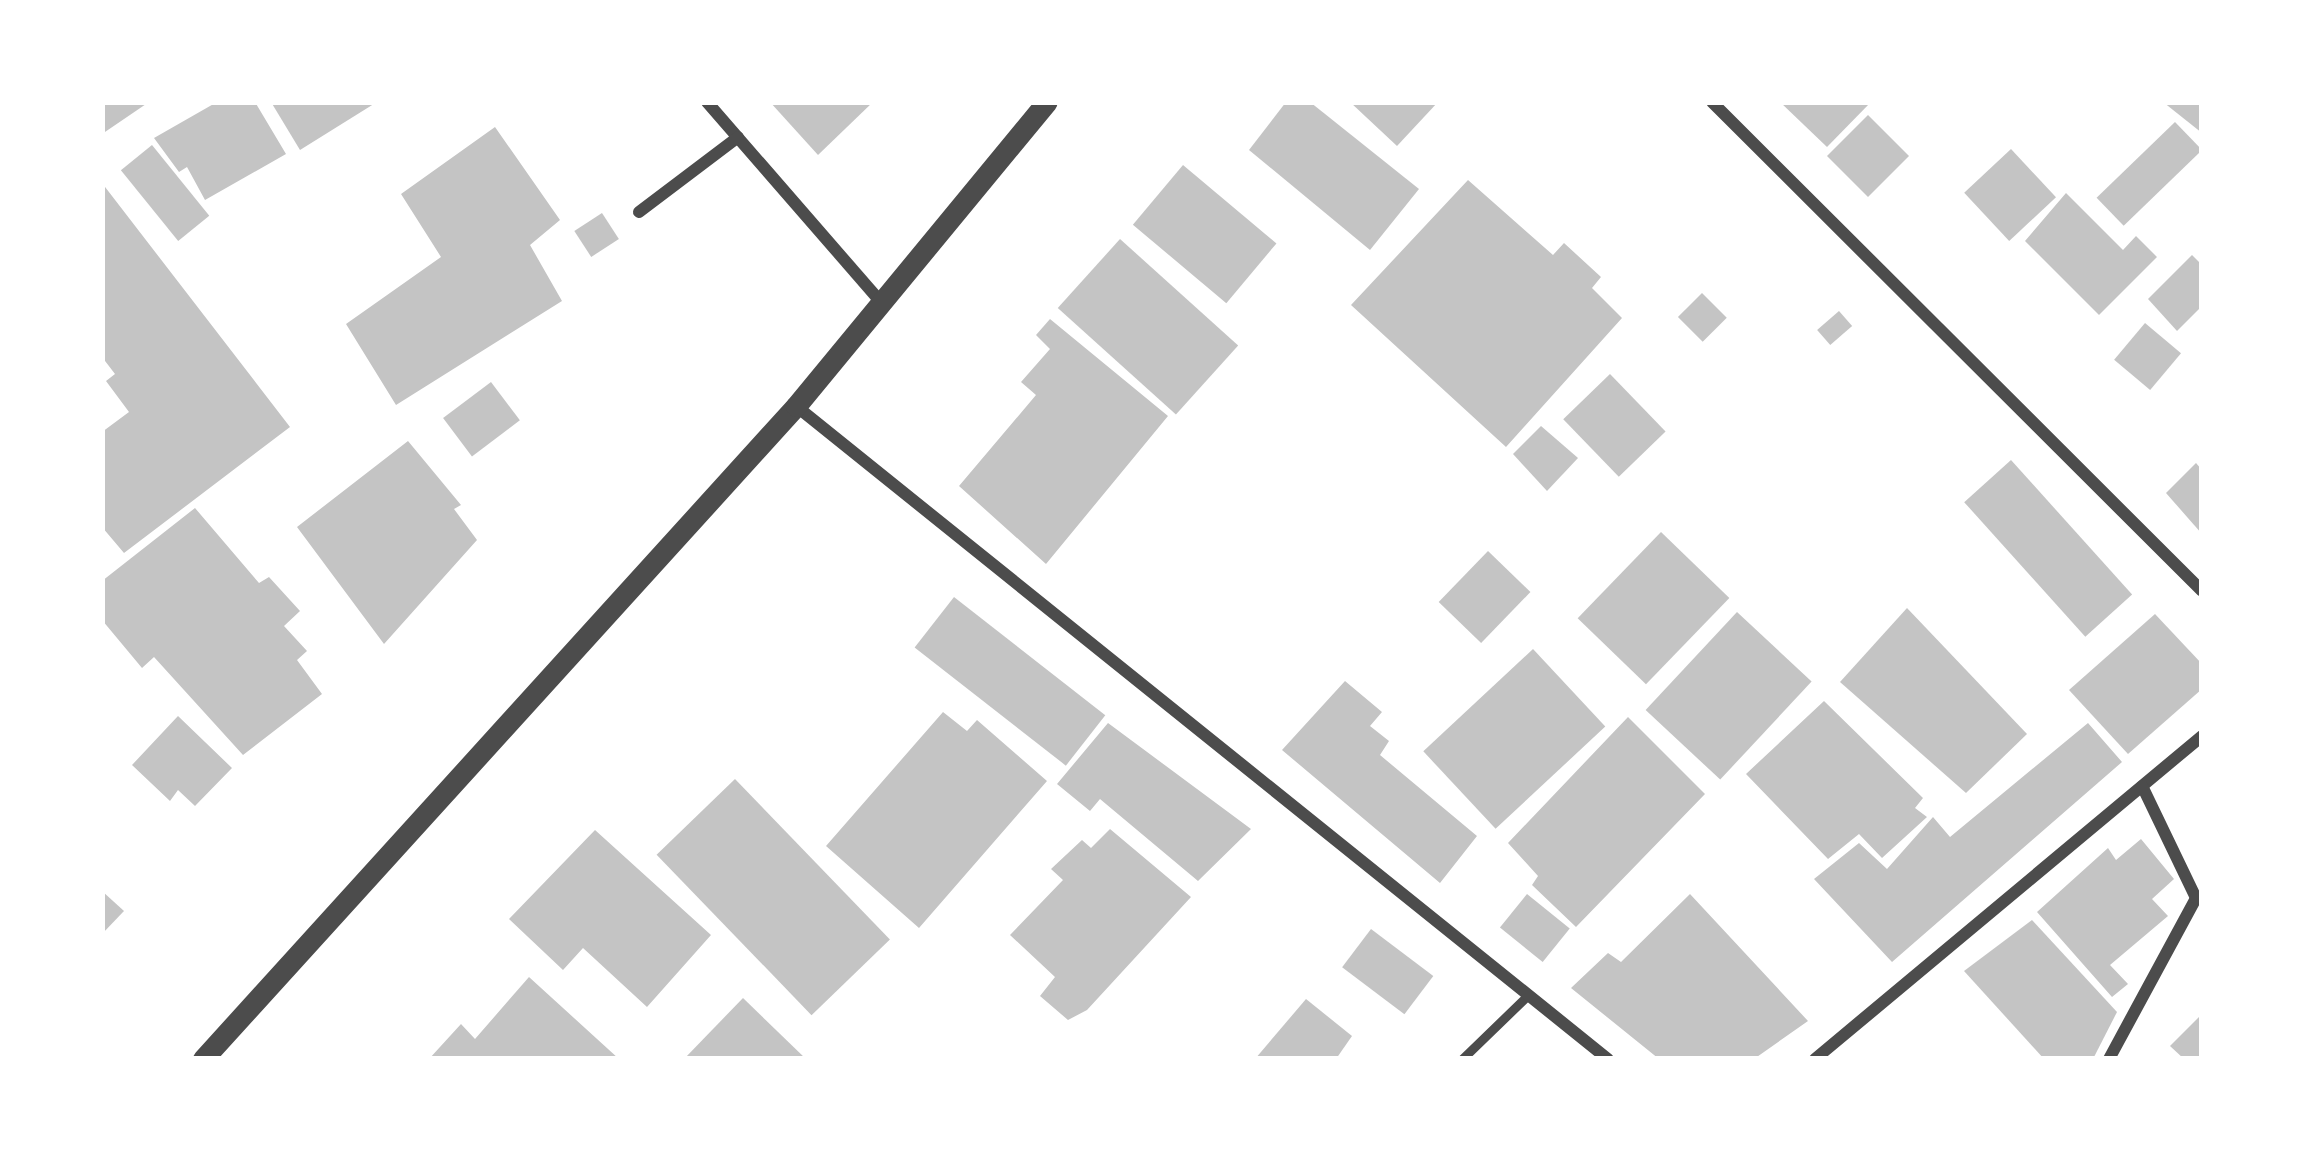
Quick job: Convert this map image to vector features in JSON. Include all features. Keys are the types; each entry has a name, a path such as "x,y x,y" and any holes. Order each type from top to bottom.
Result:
{"street":[{"path":"707,102 881,302"},
{"path":"203,1059 796,406 1047,102"},
{"path":"1712,102 2202,591"},
{"path":"639,212 738,137"},
{"path":"796,406 1608,1059"},
{"path":"1815,1059 2202,736"},
{"path":"2109,1059 2196,898 2142,786"}],"lane":[{"path":"1462,1059 1528,994"}],"building":[{"path":"102,102 149,102 102,134"},
{"path":"217,102 255,102 286,154 205,200 187,167 179,172 154,138"},
{"path":"271,102 377,102 300,150"},
{"path":"770,102 873,102 818,155"},
{"path":"1286,102 1310,102 1419,189 1370,250 1249,150"},
{"path":"1350,102 1438,102 1397,146"},
{"path":"1780,102 1871,102 1827,147"},
{"path":"2163,102 2202,102 2202,133"},
{"path":"1868,115 1909,156 1868,197 1827,156"},
{"path":"2175,122 2202,150 2124,226 2097,198"},
{"path":"495,127 560,220 530,245 562,301 396,405 346,324 441,257 401,194"},
{"path":"152,145 209,216 178,241 121,170"},
{"path":"2011,149 2056,197 2009,241 1964,193"},
{"path":"1183,165 1276,243 1226,303 1133,225"},
{"path":"1468,180 1553,255 1564,243 1601,277 1592,288 1622,318 1506,447 1351,305"},
{"path":"102,183 290,427 124,553 102,527 102,432 129,412 106,381 115,374 102,357"},
{"path":"2066,193 2123,250 2136,236 2157,257 2099,315 2025,241"},
{"path":"602,213 619,239 591,257 574,231"},
{"path":"1120,239 1238,345 1176,415 1058,308"},
{"path":"2192,255 2202,265 2202,306 2177,331 2148,299"},
{"path":"1702,293 1727,318 1703,342 1678,317"},
{"path":"1839,311 1852,326 1830,345 1817,330"},
{"path":"1050,319 1168,416 1046,564 959,486 1036,395 1021,382 1050,349 1036,335"},
{"path":"2145,323 2181,353 2150,390 2114,360"},
{"path":"1610,374 1666,432 1619,477 1563,419"},
{"path":"491,382 520,420 472,456 443,418"},
{"path":"1541,426 1578,458 1547,491 1513,454"},
{"path":"408,441 461,505 454,509 477,540 384,644 297,527"},
{"path":"2011,460 2132,595 2085,637 1964,502"},
{"path":"2196,463 2202,470 2202,534 2166,493"},
{"path":"195,508 259,583 269,577 300,611 284,626 307,651 297,660 322,694 243,755 154,657 142,668 102,620 102,581"},
{"path":"1661,532 1729,598 1646,684 1578,618"},
{"path":"1488,551 1530,592 1481,643 1439,602"},
{"path":"954,597 1105,715 1066,766 915,647"},
{"path":"1907,608 2027,734 1966,793 1840,682"},
{"path":"1737,612 1812,682 1720,780 1646,710"},
{"path":"2155,614 2202,664 2202,689 2128,754 2069,690"},
{"path":"1533,649 1605,727 1496,829 1423,751"},
{"path":"1345,681 1382,712 1370,726 1389,741 1380,755 1477,836 1440,883 1282,750"},
{"path":"1824,701 1923,798 1915,808 1927,817 1882,858 1859,834 1828,859 1746,774"},
{"path":"943,712 967,731 977,720 1047,781 919,928 826,846"},
{"path":"178,716 232,768 195,806 178,790 170,801 132,765"},
{"path":"1628,717 1705,794 1576,927 1532,885 1538,876 1508,843"},
{"path":"1108,723 1251,829 1198,881 1100,799 1090,811 1057,784"},
{"path":"2088,723 2122,762 1892,962 1814,879 1859,843 1887,869 1933,817 1950,837"},
{"path":"735,779 890,939 812,1015 657,855"},
{"path":"1110,829 1191,897 1087,1010 1068,1020 1040,996 1055,977 1010,935 1063,880 1051,869 1082,840 1091,848"},
{"path":"595,830 711,935 647,1007 583,948 563,970 509,919"},
{"path":"2141,839 2174,879 2152,899 2168,916 2110,965 2128,984 2112,997 2037,912 2108,848 2116,860"},
{"path":"102,891 124,911 102,934"},
{"path":"1527,894 1570,929 1543,962 1500,927"},
{"path":"1690,894 1808,1021 1754,1059 1659,1059 1571,988 1608,953 1621,962"},
{"path":"2032,920 2117,1012 2093,1059 2044,1059 1964,971"},
{"path":"1371,929 1433,976 1404,1014 1342,967"},
{"path":"529,977 619,1059 429,1059 461,1024 475,1039"},
{"path":"743,998 806,1059 684,1059"},
{"path":"1306,999 1352,1036 1336,1059 1255,1059"},
{"path":"2202,1014 2202,1059 2184,1059 2170,1046"}]}
